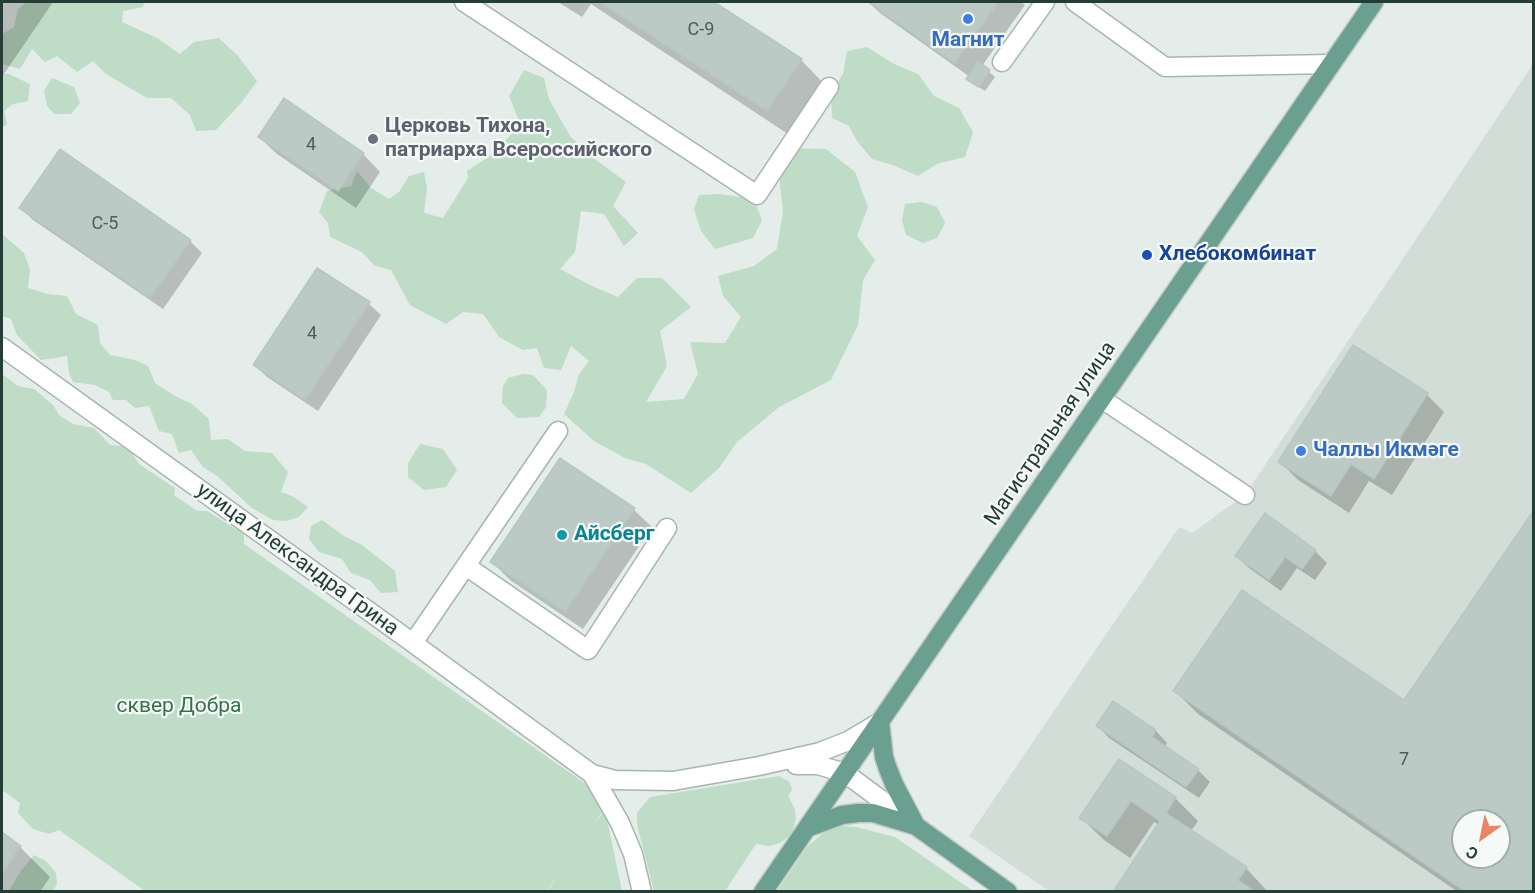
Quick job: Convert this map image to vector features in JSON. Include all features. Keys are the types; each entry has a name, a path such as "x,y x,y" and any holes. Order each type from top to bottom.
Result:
{"main road":[{"name":"Магистральная улица","path":"763,891 1374,2"},
{"path":"880,722 884,757 888,769 916,826"},
{"path":"807,828 842,815 858,813 873,813 916,826 1008,891"}],"street":[{"path":"464,2 757,195 830,87"},
{"path":"1002,62 1045,2"},
{"path":"1075,2 1165,67 1331,64"},
{"name":"улица Александра Грина","path":"2,347 592,774"},
{"path":"1102,399 1245,495"},
{"path":"412,643 558,431"},
{"path":"466,566 588,650 667,528"},
{"path":"592,774 615,780 673,781 759,766 820,752 848,741 880,722"},
{"path":"759,766 818,765 845,773 916,826"},
{"path":"592,774 620,823 633,854 642,891"}],"shaded area":[{"path":"1533,64 1533,891 1049,891 969,836 1179,527 1192,533 1245,495"}],"green space":[{"path":"27,2 144,2 143,7 123,11 122,22 157,38 180,54 194,42 219,38 238,56 257,81 242,102 216,130 196,131 190,115 171,98 147,98 106,74 93,61 77,72 57,56 45,62 32,49 20,69 2,64 2,34 14,27 18,9"},
{"path":"867,47 894,64 918,74 934,96 959,108 973,132 965,157 937,164 918,176 872,159 857,141 849,126 832,118 831,93 843,74 847,51"},
{"path":"524,70 544,78 549,99 570,136 596,160 626,182 613,206 638,233 624,246 604,214 581,211 575,252 560,269 618,297 637,278 662,278 691,307 660,331 667,366 646,402 684,399 698,374 690,342 725,343 741,317 723,296 718,276 754,266 777,249 783,211 778,167 788,148 826,149 855,172 868,207 857,236 875,260 863,280 858,325 831,380 779,407 737,442 719,468 691,493 646,464 625,458 594,441 564,414 579,374 589,361 571,346 561,370 544,368 537,348 523,350 499,337 483,314 463,312 446,324 410,305 391,270 375,266 362,252 330,237 328,223 319,212 327,191 351,186 357,171 371,188 389,199 399,192 409,176 424,172 427,189 424,213 443,218 468,178 467,171 487,158 509,137 519,121 509,96"},
{"path":"2,74 9,74 30,84 28,101 13,104 4,111 7,124 2,128"},
{"path":"52,78 74,87 80,103 71,114 54,114 47,106 44,91"},
{"path":"719,194 754,199 762,220 753,238 715,249 701,231 694,209 699,195"},
{"path":"922,202 937,207 945,223 937,238 923,243 906,235 902,220 905,204"},
{"path":"2,234 24,253 30,270 28,288 48,294 67,296 76,314 98,325 100,343 110,355 135,360 148,366 155,383 192,404 209,419 211,440 228,439 245,451 272,453 288,472 281,492 292,496 308,507 299,517 286,521 273,520 252,508 217,476 203,467 191,450 179,453 172,434 159,431 149,406 135,408 126,400 113,400 109,392 95,385 73,382 69,373 67,356 41,360 17,335 11,319 2,316"},
{"name":"сквер Добра","path":"2,374 18,386 34,389 53,405 59,415 73,424 94,428 110,445 128,447 139,464 175,488 174,495 197,511 207,511 244,534 244,544 593,789 605,808 594,824 605,810 622,891 548,891 558,875 546,892 145,891 59,830 49,834 33,829 18,813 20,803 2,790"},
{"path":"523,374 533,375 547,390 546,407 539,417 517,418 502,403 503,386 508,378"},
{"path":"420,444 443,449 457,470 446,487 424,490 408,477 408,463"},
{"path":"322,520 344,536 362,545 395,571 398,592 381,593 370,580 351,573 342,559 319,552 309,539 311,526"},
{"path":"779,776 790,782 792,790 788,796 795,809 796,819 788,837 770,846 756,844 725,891 654,891 637,825 637,813 650,797"},
{"path":"840,826 856,827 895,837 973,891 777,891 807,847 823,833"},
{"path":"34,855 46,861 56,873 57,884 53,891 9,891 20,872"}],"building":[{"path":"600,2 714,2 802,59 767,111"},
{"path":"868,2 998,2 955,63"},
{"path":"978,61 990,70 979,87 966,79"},
{"path":"284,98 364,153 338,191 258,137"},
{"path":"60,149 191,240 150,298 19,208"},
{"path":"317,268 370,302 305,400 253,365"},
{"path":"1353,345 1428,393 1374,479 1351,464 1331,496 1278,462"},
{"name":"Айсберг","path":"560,458 635,508 565,612 490,562"},
{"path":"1534,510 1534,892 1466,892 1173,691 1242,590 1404,700"},
{"path":"1265,513 1316,550 1302,569 1285,557 1269,580 1235,556"},
{"path":"1113,701 1156,730 1152,737 1199,769 1186,787 1096,726"},
{"path":"1119,759 1176,797 1166,813 1247,867 1238,880 1255,892 1113,892 1160,821 1131,801 1107,836 1079,818"},
{"path":"2,832 21,846 2,874"}],"place":[{"name":"Магнит","path":"968,19"},
{"name":"Церковь Тихона, патриарха Всероссийского","path":"373,139"},
{"name":"Хлебокомбинат","path":"1147,255"},
{"name":"Чаллы Икмәге","path":"1301,451"},
{"name":"Айсберг","path":"562,535"}]}
